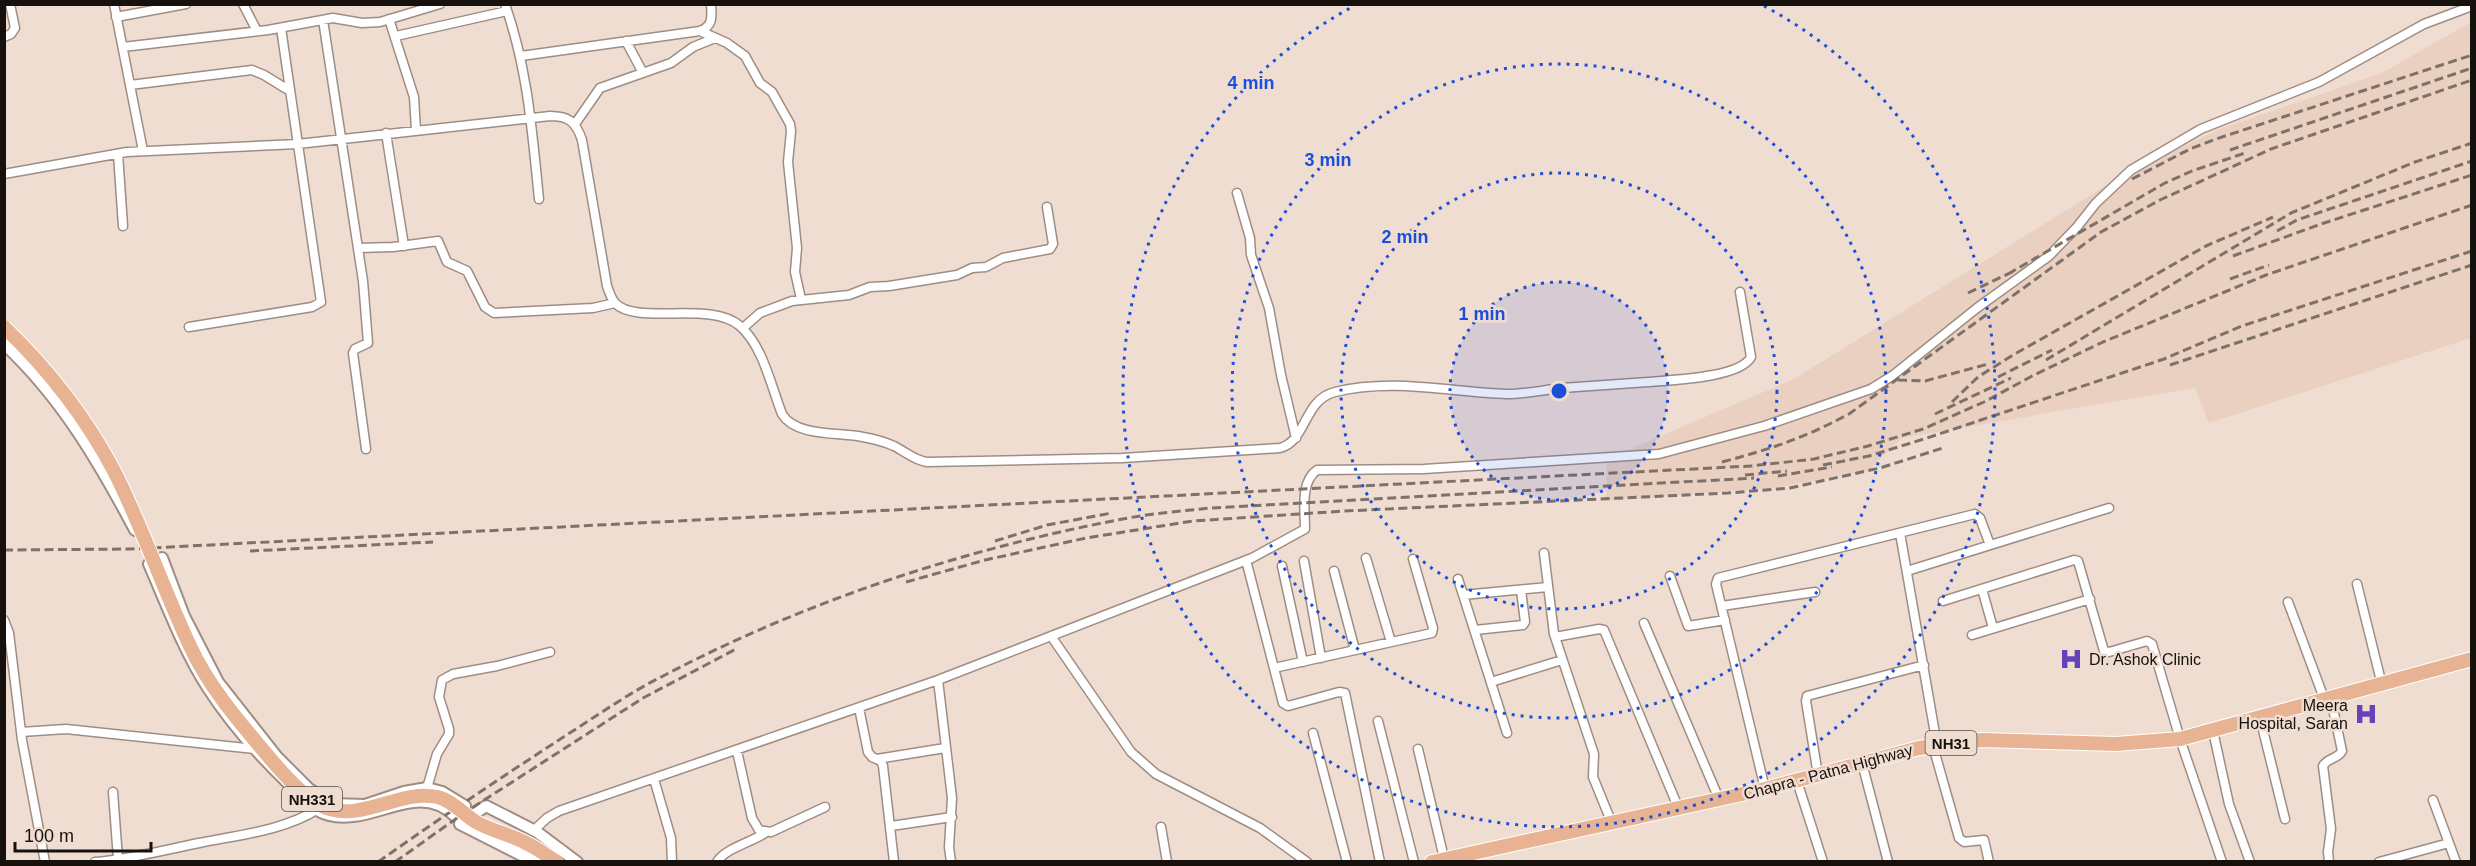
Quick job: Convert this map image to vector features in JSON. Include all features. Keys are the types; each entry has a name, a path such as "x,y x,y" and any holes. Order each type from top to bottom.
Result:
{"highway":[{"name":"NH331","path":"4,327 29,351 53,380 83,420 113,470 147,543 191,648 212,685 243,727 296,785 317,804 331,810 365,810 405,799 425,796 439,797 474,821 523,841 557,861"},
{"name":"Chapra - Patna Highway","path":"1439,860 1765,789 1935,745 1982,740 2115,744 2180,738 2328,700 2472,659"}],"street":[{"path":"4,37 15,28 10,4"},
{"path":"114,4 143,151"},
{"path":"116,17 186,4"},
{"path":"243,4 257,31"},
{"path":"123,47 281,28 323,20 342,19 371,23 440,4"},
{"path":"521,56 699,31 707,28 711,22 711,4"},
{"path":"533,831 547,818 560,811 938,680 1246,560 1305,529 1306,490 1311,476 1322,469 1424,469 1659,454 1764,426 1871,389 1892,376 1977,308 2049,255 2118,181 2140,164 2201,129 2319,82 2424,24 2472,6"},
{"path":"396,36 506,8 521,56 528,90 539,199"},
{"path":"389,19 414,97 416,130"},
{"path":"323,20 358,248 368,343 353,353 366,449"},
{"path":"189,327 319,305 321,297 281,28"},
{"path":"699,31 734,47 745,56 759,83 772,92 791,128 788,162 797,248 795,278 801,299"},
{"path":"575,124 600,88 675,62 693,47 715,38"},
{"path":"626,41 643,73"},
{"path":"130,85 252,70 290,91"},
{"path":"4,174 143,151 298,144 561,116 575,124 582,140 607,286 615,303 624,310 636,312 716,316 728,319 743,328 753,344 782,414 789,423 811,430 879,441 894,446 920,461 1036,461 1274,449 1289,445 1296,438 1310,411 1323,398 1335,392 1386,386 1433,386 1507,394 1678,380 1737,368 1748,363 1751,357 1740,292"},
{"path":"386,133 405,246"},
{"path":"118,154 123,226"},
{"path":"1238,192 1250,238 1251,255 1269,308 1281,375 1296,438"},
{"path":"743,328 760,313 801,299 849,295 870,287 889,286 957,274 972,268 986,267 1003,258 1050,249 1053,244 1047,207"},
{"path":"358,248 405,246 438,241 447,262 467,271 483,304 490,312 593,308 615,303"},
{"path":"4,321 33,348 88,418 119,468 152,541 142,545"},
{"path":"4,344 28,368 73,423 105,474 142,545 187,650 208,688 255,749 313,808 330,815 366,814 425,800 438,803 459,819 460,824 535,861"},
{"path":"1907,571 2109,508"},
{"path":"1765,789 1716,582 1723,576 1975,514 1980,518 1990,545"},
{"path":"1900,533 1924,665 1935,745 1959,838 1964,842 1984,840 1989,861"},
{"path":"1544,554 1555,637 1594,754 1593,777 1611,821"},
{"path":"149,564 162,558 184,616 218,682 277,757 309,789 333,804 365,805 404,792 427,788 442,792 465,806 459,819"},
{"path":"1366,558 1391,642"},
{"path":"1274,668 1430,633 1434,630 1413,559"},
{"path":"1246,560 1282,701 1286,706 1339,692 1345,693 1380,861"},
{"path":"1943,601 2076,560 2090,599 2104,651 2109,652 2147,641 2152,644 2180,738 2222,861"},
{"path":"1304,561 1321,658"},
{"path":"1282,566 1303,662"},
{"path":"1334,571 1355,650"},
{"path":"1670,576 1688,626 1725,620"},
{"path":"1458,579 1507,733"},
{"path":"2357,584 2382,685"},
{"path":"1463,595 1548,587"},
{"path":"1983,589 1993,628"},
{"path":"1474,630 1523,625 1525,622 1521,590"},
{"path":"1722,606 1815,592"},
{"path":"1972,635 2090,599"},
{"path":"2288,602 2328,700 2342,751 2322,766 2331,829 2329,861"},
{"path":"4,620 9,633 21,732 45,861"},
{"path":"1644,623 1719,799"},
{"path":"1555,637 1599,628 1605,631 1678,807"},
{"path":"1051,636 1131,753 1142,764 1156,774 1260,828 1307,861"},
{"path":"427,788 437,754 449,734 439,697 442,680 453,674 497,666 550,652"},
{"path":"1491,682 1562,660"},
{"path":"1818,775 1806,701 1808,696 1924,665"},
{"path":"938,680 952,798 949,847 951,861"},
{"path":"859,708 868,752 884,766 894,861"},
{"path":"2260,718 2285,819"},
{"path":"1378,721 1414,861"},
{"path":"21,732 66,729 255,749"},
{"path":"2212,731 2229,804 2250,861"},
{"path":"1313,732 1347,861"},
{"path":"877,759 945,748"},
{"path":"1419,749 1439,860"},
{"path":"737,751 752,818 759,830 765,832 778,830 825,807"},
{"path":"1862,763 1888,861"},
{"path":"654,779 671,838 672,861"},
{"path":"1797,781 1823,861"},
{"path":"113,792 118,859"},
{"path":"2433,800 2456,861"},
{"path":"459,819 486,807 533,831 577,861"},
{"path":"95,861 128,860 260,831 294,821 318,809"},
{"path":"891,826 952,817"},
{"path":"1161,827 1167,861"},
{"path":"717,861 726,852 750,843 765,832"},
{"path":"2379,861 2449,843"}],"shaded area":[{"path":"2471,22 2471,338 2209,423 2195,388 1902,438 1868,471 1780,487 1606,501 1607,459 1794,379 2110,183 2217,130 2382,73"}],"railway":[{"path":"2132,179 2190,149 2216,139 2472,55"},
{"path":"2230,150 2472,68"},
{"path":"1722,462 1787,442 1849,414 2101,232 2160,200 2271,149 2472,80"},
{"path":"2046,360 2291,213 2415,162 2472,143"},
{"path":"2008,274 2165,183 2245,153"},
{"path":"2277,231 2297,220 2472,161"},
{"path":"2233,256 2321,224 2472,175"},
{"path":"4,550 131,549 1751,466 1814,459 1923,429 1984,402 2103,342 2266,275 2472,205"},
{"path":"1952,402 1978,377 2013,355 2206,246 2273,217"},
{"path":"1823,465 1869,456 1927,438 2164,359 2242,326 2472,251"},
{"path":"2230,279 2269,265"},
{"path":"2170,365 2472,265"},
{"path":"1968,293 2014,271"},
{"path":"1998,377 2052,350"},
{"path":"1898,380 1925,381 1988,364"},
{"path":"1935,414 2011,378"},
{"path":"906,582 985,560 1086,538 1193,521 1790,488 1880,468 1943,448"},
{"path":"1778,476 1832,467"},
{"path":"1745,475 1787,471"},
{"path":"378,862 518,767 650,683 774,623 948,561 1068,530 1179,511 1754,478"},
{"path":"995,541 1047,525 1112,513"},
{"path":"250,551 433,542"},
{"path":"395,862 464,813 643,698 736,649"}],"place":[{"name":"Dr. Ashok Clinic","path":"2071,659"},
{"name":"Meera Hospital, Saran","path":"2366,714"}]}
